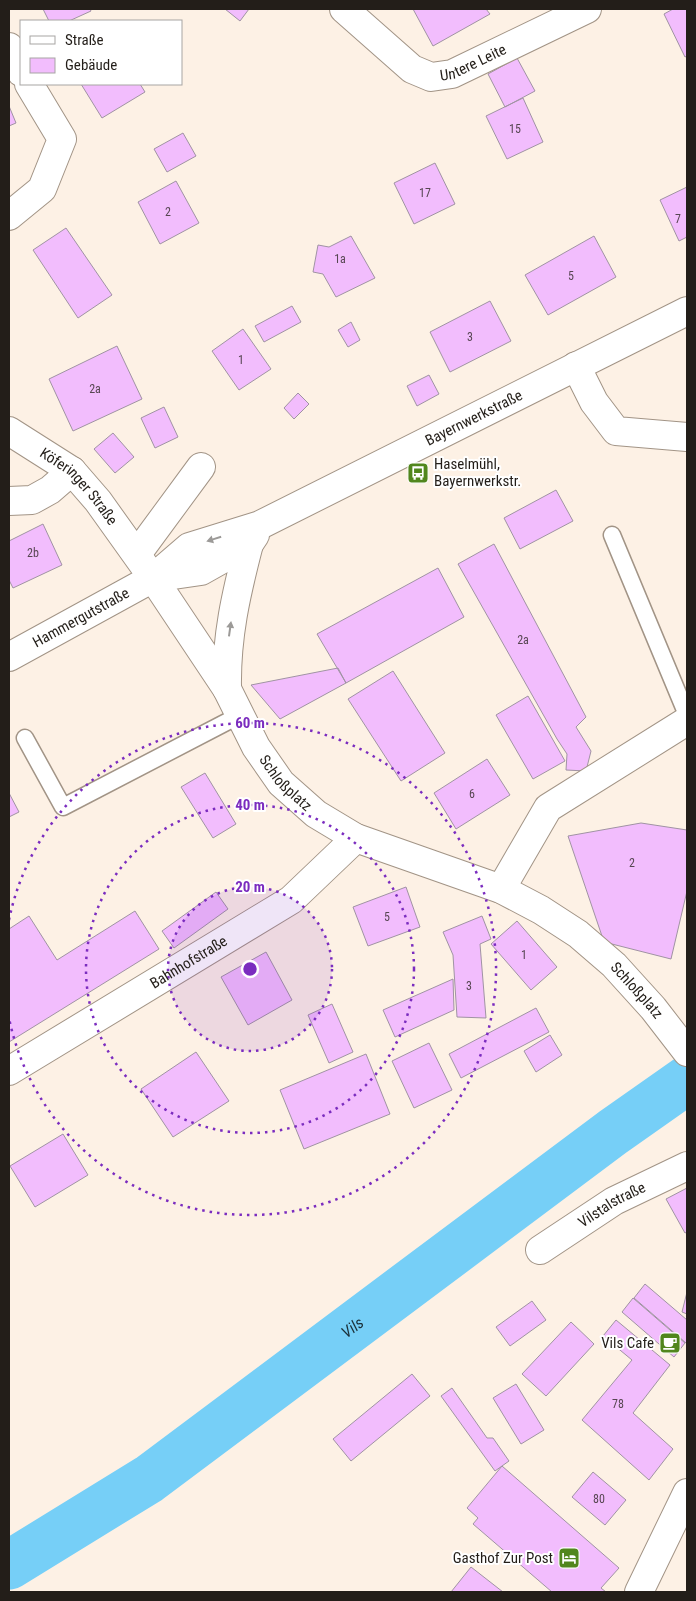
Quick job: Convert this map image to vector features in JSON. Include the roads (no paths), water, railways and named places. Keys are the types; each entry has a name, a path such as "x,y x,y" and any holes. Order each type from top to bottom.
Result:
{"street":[{"name":"Untere Leite","path":"344,9 412,68 431,77 452,74 586,9"},
{"path":"9,47 20,70"},
{"path":"9,216 42,189 62,139 29,85"},
{"name":"Bayernwerkstraße","path":"153,578 189,547 255,535 576,366 687,311"},
{"path":"576,366 594,402 616,431 687,437"},
{"name":"Köferinger Straße","path":"9,431 72,472 98,501 137,554"},
{"path":"137,554 201,467"},
{"path":"9,501 32,500 50,490 72,472"},
{"path":"227,689 226,659 234,606 255,535"},
{"name":"Schloßplatz","path":"137,554 227,689 256,747 281,783 316,814 356,838 501,889 541,910 578,934 614,965 653,1008 687,1052"},
{"name":"Hammergutstraße","path":"9,657 153,578"},
{"path":"501,889 548,808 687,721"},
{"name":"Bahnhofstraße","path":"9,1070 290,900 356,838"},
{"name":"Vilstalstraße","path":"540,1250 614,1201 687,1166"},
{"path":"639,1592 687,1493"}],"lane":[{"path":"612,535 687,715"},
{"path":"26,738 63,807 240,715"}],"waterway":[{"name":"Vils","path":"9,1565 149,1479 613,1132 687,1080"}],"place":[{"name":"Haselmühl, Bayernwerkstr.","path":"418,473"},
{"name":"Vils Cafe","path":"670,1343"},
{"name":"Gasthof Zur Post","path":"569,1558"}]}
